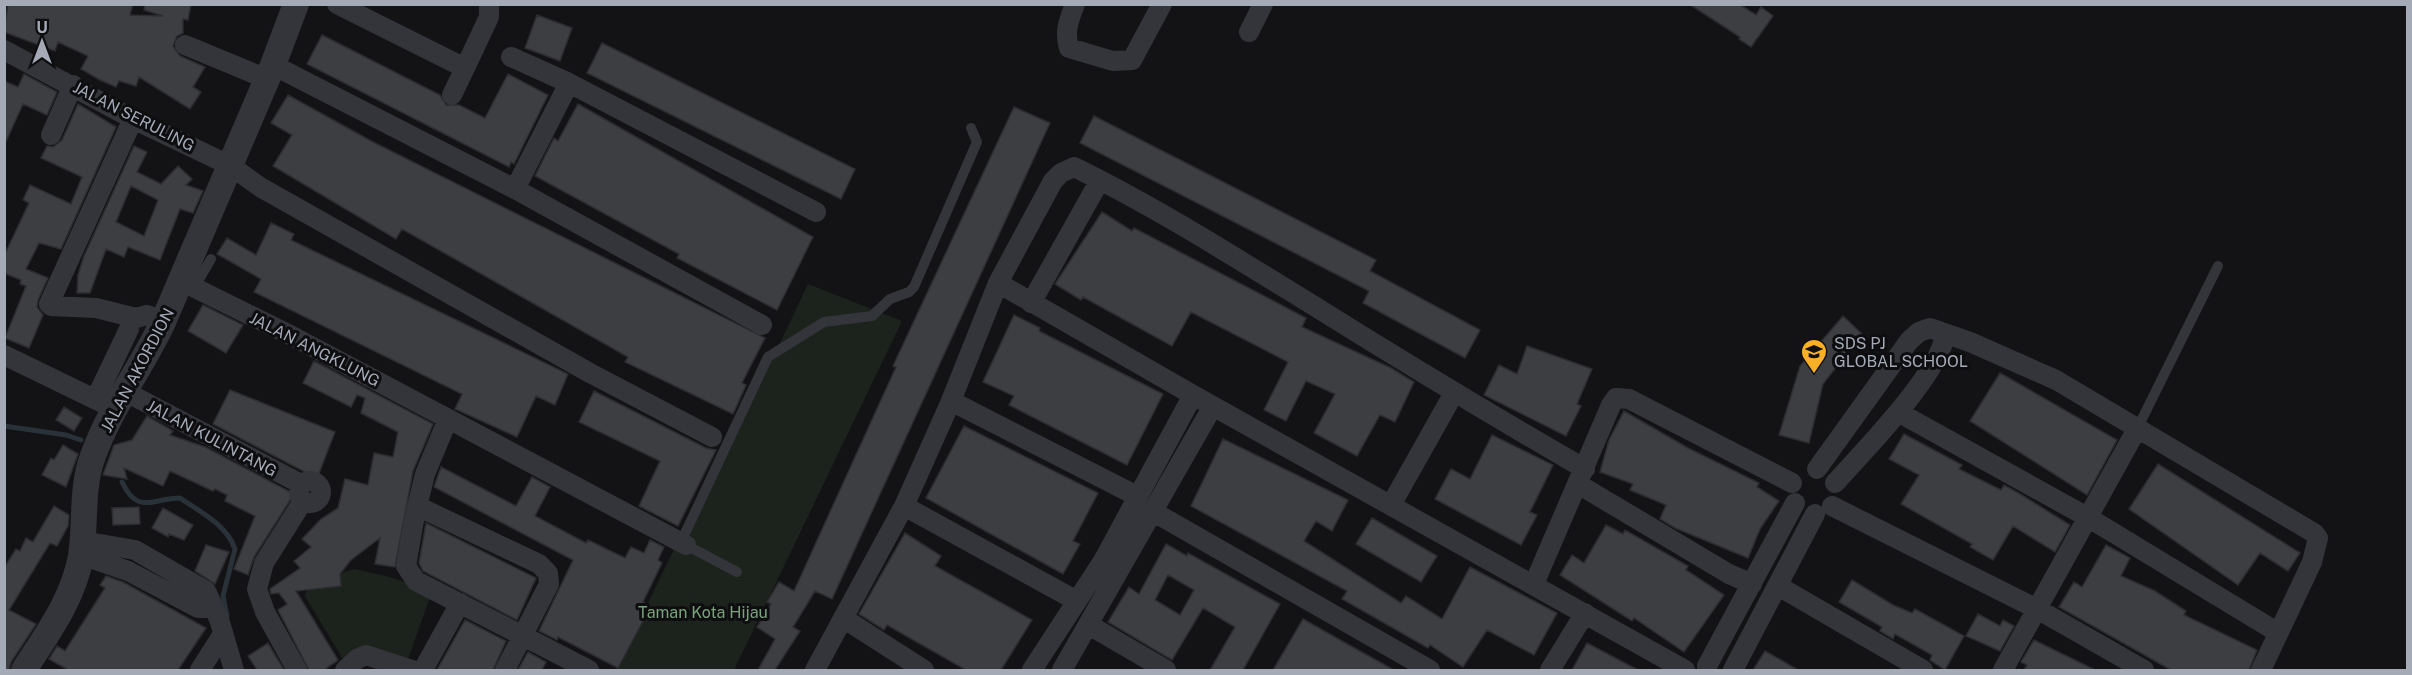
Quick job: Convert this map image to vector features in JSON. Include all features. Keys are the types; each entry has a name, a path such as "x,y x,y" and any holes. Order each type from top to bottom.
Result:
{"street":[{"name":"JALAN AKORDION","path":"24,670 70,596 82,548 96,449 111,399 157,335 188,285 231,166 296,4"},
{"path":"337,4 465,68"},
{"path":"452,96 489,17 489,4"},
{"path":"1075,4 1067,24 1065,37 1068,48 1113,61 1132,60 1162,4"},
{"path":"1249,32 1263,4"},
{"path":"185,45 270,72 515,189 762,326"},
{"name":"JALAN SERULING","path":"4,50 133,119 231,166 260,187 580,368 712,436"},
{"path":"511,57 569,83 816,212"},
{"path":"515,189 569,83"},
{"path":"51,135 73,85"},
{"path":"133,119 49,304 51,306 96,308 136,318 147,315 157,335"},
{"path":"820,669 843,618 904,506 951,401 998,283 1053,182 1061,173 1074,167 1251,267 1454,393 1730,574 1752,584"},
{"path":"1031,303 1100,180"},
{"path":"998,283 1193,395 1685,670"},
{"name":"JALAN ANGKLUNG","path":"188,285 292,336 683,544"},
{"path":"1817,469 1910,341 1919,332 1930,328 1970,342 2056,380 2314,533 2318,538 2312,562 2261,670"},
{"path":"111,399 129,329"},
{"path":"1835,483 1898,412 1938,359 1945,335"},
{"name":"JALAN KULINTANG","path":"4,355 111,399 302,493 264,563 257,589 265,612 297,670"},
{"path":"1391,505 1454,393"},
{"path":"1062,670 1089,625 1137,496 1193,395"},
{"path":"1534,584 1611,405 1616,398 1623,398 1794,493 1807,513 1823,510 2039,610 2144,670"},
{"path":"951,401 1137,496"},
{"path":"1032,670 1077,601 1111,566 1152,511 1213,406"},
{"path":"1898,412 2089,518 2277,632"},
{"path":"448,419 426,474 417,506 407,558 409,575 416,581 590,670"},
{"path":"2003,670 2039,610 2138,427"},
{"path":"1702,668 1752,584 1794,493 1800,473 1817,469 1828,473 1835,483 1837,495 1823,510 1732,670"},
{"path":"417,506 539,564 548,573 549,584 506,670"},
{"path":"904,506 1077,601"},
{"path":"1152,511 1430,670"},
{"path":"82,548 120,546 148,556 206,591 214,608 234,670"},
{"path":"1778,586 1923,670"},
{"path":"423,670 460,603"},
{"path":"1550,670 1585,613"},
{"path":"843,618 924,670"},
{"path":"1089,625 1166,670"},
{"path":"200,670 223,634"},
{"path":"345,670 357,659 366,655 412,670"},
{"path":"1702,668 1718,666 1727,670"}],"lane":[{"path":"737,572 683,544 768,357 824,322 872,316 890,299 909,292 914,286 977,142 972,128"},
{"path":"188,285 211,259"},
{"path":"2138,427 2218,266"}],"green space":[{"name":"Taman Kota Hijau","path":"808,284 902,321 734,670 616,670 674,549 681,552"},
{"path":"354,569 404,582 430,597 406,665 344,661 305,596 309,583"}],"building":[{"path":"8,4 133,4 130,15 163,16 144,10 145,4 191,4 188,20 183,19 183,33 177,36 173,46 180,56 205,67 193,87 201,92 190,109 139,77 136,86 119,81 116,87 100,80 81,69 88,56 58,42 55,51 4,32"},
{"path":"1689,4 1739,4 1756,15 1761,7 1773,16 1751,47 1739,39 1740,37"},
{"path":"537,15 572,28 560,61 525,48"},
{"path":"322,35 440,95 446,105 459,105 485,118 508,74 548,95 514,164 511,162 509,167 307,64"},
{"path":"602,43 855,169 841,199 587,73"},
{"path":"24,74 57,92 47,115 23,104 4,146 4,81 18,87"},
{"path":"288,95 373,142 765,338 742,383 746,385 733,414 625,362 628,357 402,229 396,239 273,166 292,135 271,123"},
{"path":"78,104 116,127 61,249 39,243 26,269 48,278 37,307 43,315 29,348 5,338 26,286 20,284 21,280 4,273 4,256 29,203 23,200 30,185 71,204 82,177 41,158 47,146 53,147 62,140"},
{"path":"578,104 813,237 777,310 677,258 679,254 535,176 554,138 558,141"},
{"path":"1014,107 1050,123 832,599 815,591 793,627 800,631 775,670 758,670 775,639 757,627 771,604 767,602 779,582 794,591 896,367 893,366"},
{"path":"1094,116 1376,260 1370,271 1480,330 1465,358 1363,303 1369,291 1080,143"},
{"path":"134,146 147,152 137,172 161,184 178,166 192,179 186,185 203,191 193,213 180,209 160,260 128,247 124,257 106,249 90,293 77,293 78,275 84,256","holes":["131,186 158,200 144,236 116,222"]},
{"path":"1102,212 1132,231 1134,228 1306,318 1302,327 1391,368 1414,382 1395,422 1380,415 1357,456 1314,433 1335,394 1306,381 1286,421 1264,410 1288,362 1191,312 1172,346 1083,297 1081,300 1055,284"},
{"path":"271,223 294,234 291,240 568,374 555,405 536,396 517,437 455,409 462,394 254,292 261,279 217,254 227,238 256,255"},
{"path":"203,305 243,325 226,353 188,331"},
{"path":"1014,315 1040,328 1039,331 1163,394 1127,465 1009,405 1014,396 983,382"},
{"name":"SDS PJ GLOBAL SCHOOL","path":"1843,316 1862,334 1823,384 1809,443 1779,435 1800,366"},
{"path":"1527,346 1592,369 1577,404 1581,406 1566,436 1484,395 1499,365 1517,374"},
{"path":"314,361 433,424 413,471 395,567 375,564 380,538 351,560 340,574 341,586 296,591 338,660 324,670 309,670 278,610 287,604 279,593 271,594 270,589 300,568 294,561 311,547 302,539 321,519 338,508 345,479 368,485 374,453 393,457 398,432 361,413 365,398 357,395 351,407 303,383"},
{"path":"2000,373 2117,440 2087,495 1970,421"},
{"path":"230,390 335,432 316,481 307,473 213,424"},
{"path":"594,391 706,448 716,450 678,526 639,506 660,461 579,422"},
{"path":"64,407 82,418 74,431 56,420"},
{"path":"1624,411 1688,448 1759,483 1757,487 1779,501 1760,529 1748,558 1675,528 1660,519 1666,505 1630,490 1633,484 1600,472 1609,440"},
{"path":"147,416 173,431 170,435 205,447 294,494 254,557 248,575 234,569 255,516 225,501 227,495 170,471 163,486 124,468 127,479 103,475 114,445 132,440"},
{"path":"964,426 1098,493 1073,541 1080,544 1063,574 926,498"},
{"path":"1904,434 1962,465 1959,469 2001,490 2004,485 2070,525 2055,552 2013,526 1993,560 1970,547 1972,544 1901,504 1919,475 1889,459"},
{"path":"1492,435 1553,465 1530,512 1537,515 1521,545 1435,499 1451,469 1470,479"},
{"path":"1223,439 1348,500 1332,531 1316,521 1304,541 1401,603 1406,596 1442,619 1470,567 1557,613 1534,655 1487,630 1463,667 1430,645 1428,648 1342,599 1347,591 1191,506"},
{"path":"63,445 78,454 66,487 42,475 51,458 54,460"},
{"path":"2158,464 2300,553 2288,571 2260,553 2238,585 2129,509"},
{"path":"441,467 516,506 532,477 550,487 535,516 586,543 588,540 625,558 631,547 644,553 650,540 664,547 658,560 662,563 643,602 651,606 618,668 558,637 557,640 539,631 573,560 434,487"},
{"path":"54,506 69,515 68,526 57,546 50,543 9,610 36,624 11,662 9,670 4,670 4,568 16,549 20,551 26,538 33,542"},
{"path":"139,507 140,524 113,525 112,508"},
{"path":"163,508 193,525 184,540 169,534 168,537 152,528"},
{"path":"1372,518 1437,556 1421,582 1356,544"},
{"path":"426,523 536,578 517,620 423,571 419,563"},
{"path":"1606,525 1623,534 1625,530 1688,566 1686,570 1724,595 1684,652 1634,618 1632,621 1560,575 1572,555 1584,563"},
{"path":"905,533 941,556 935,566 1032,620 1001,670 966,670 887,625 884,630 859,614"},
{"path":"1166,544 1187,556 1188,553 1280,604 1243,670 1210,670 1235,627 1203,608 1172,660 1108,622 1129,587 1139,594","holes":["1168,575 1194,590 1180,615 1155,600"]},
{"path":"206,545 229,552 215,584 195,571"},
{"path":"2106,545 2130,558 2121,576 2155,591 2186,611 2184,615 2257,650 2249,670 2171,670 2059,607 2074,582 2082,587"},
{"path":"106,576 123,582 206,628 178,670 68,670 49,659 57,646 65,651 105,588 100,585"},
{"path":"1852,580 1893,605 1912,613 1915,609 1964,636 1945,670 1930,660 1932,655 1895,634 1893,639 1880,631 1882,627 1839,602"},
{"path":"1978,614 2000,626 2003,620 2014,626 2000,651 1966,636"},
{"path":"1303,619 1349,645 1394,670 1273,670"},
{"path":"465,620 506,641 493,670 437,670"},
{"path":"2034,640 2095,670 2024,670 2027,665 2021,662"},
{"path":"268,643 284,670 257,670 248,656"},
{"path":"1587,643 1638,670 1572,670"},
{"path":"1765,651 1798,670 1753,670"},
{"path":"528,652 546,662 542,670 518,670"}],"waterway":[{"path":"4,426 66,435 81,440"},
{"path":"122,482 134,499 140,502 180,498 212,519 226,533 235,549 223,596 227,616"}],"place":[{"name":"SDS PJ GLOBAL SCHOOL","path":"1814,375"}]}
